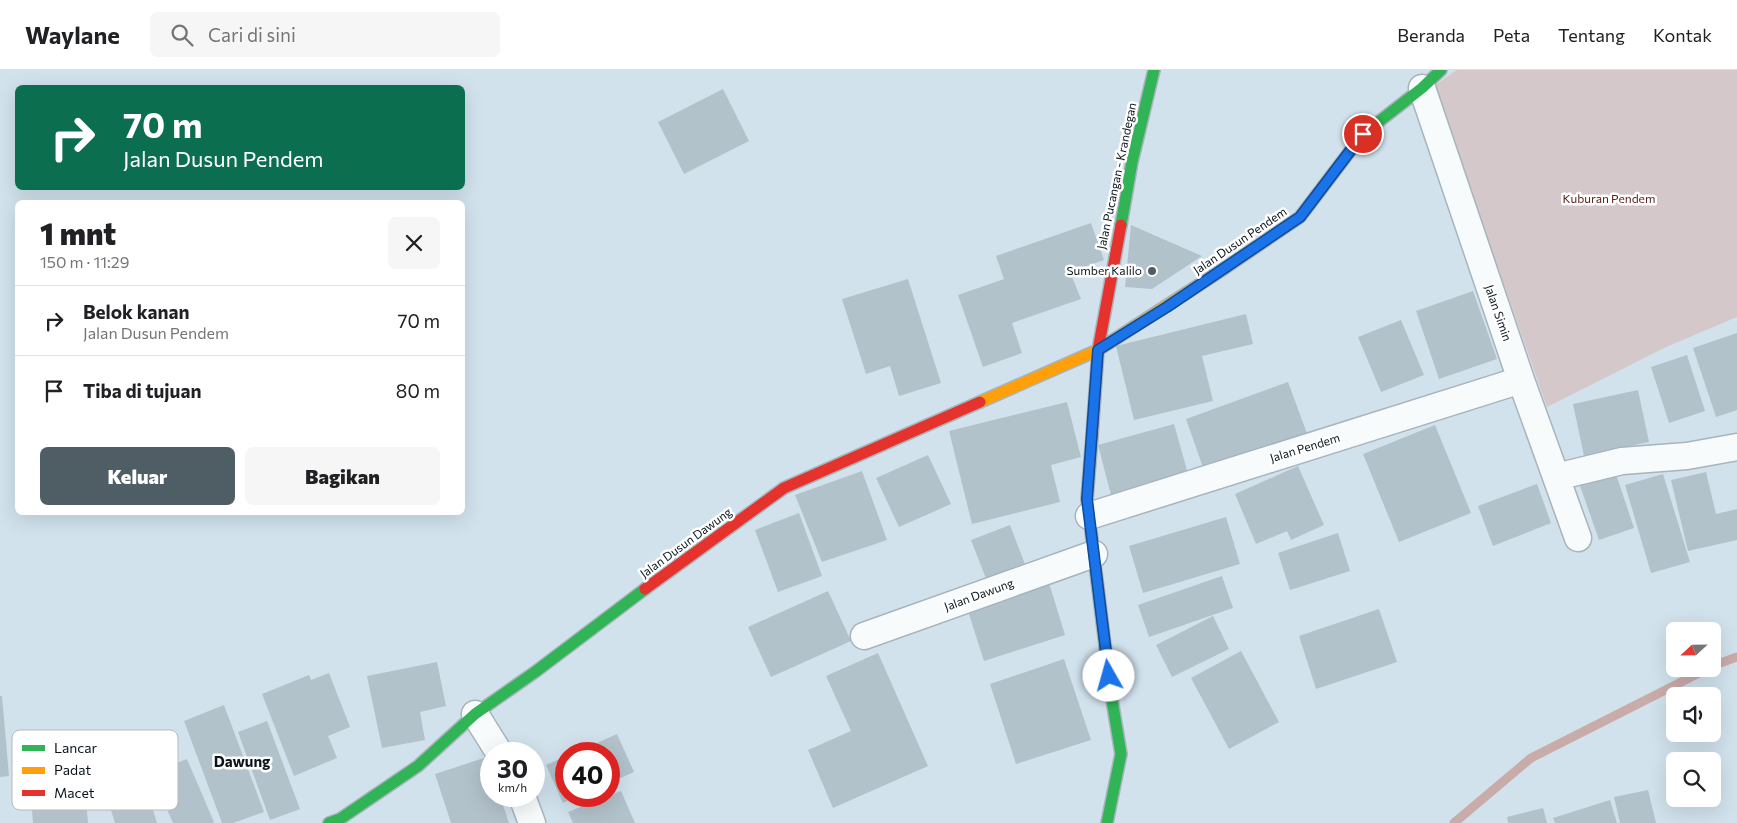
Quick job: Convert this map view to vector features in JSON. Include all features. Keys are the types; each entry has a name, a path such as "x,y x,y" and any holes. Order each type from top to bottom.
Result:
{"street":[{"name":"Jalan Dusun Pendem","path":"1098,350 1167,307 1300,217 1363,134 1422,88 1441,70"},
{"name":"Jalan Pucangan - Krandegan","path":"1107,823 1121,754 1111,694 1087,499 1098,350 1132,162 1154,71"},
{"name":"Jalan Simin","path":"1422,88 1521,380 1578,538"},
{"name":"Jalan Dusun Dawung","path":"329,823 340,819 418,766 475,714 535,672 669,571 784,488 1098,350"},
{"name":"Jalan Pendem","path":"1089,516 1521,380"},
{"path":"1556,477 1622,461 1687,456 1737,447"},
{"name":"Jalan Dawung","path":"864,636 1094,554"},
{"path":"475,714 492,742"},
{"path":"526,807 532,823"}],"green space":[{"name":"Kuburan Pendem","path":"1457,70 1737,70 1737,317 1666,347 1547,407 1434,86"}],"building":[{"path":"723,89 749,141 684,174 658,122"},
{"path":"1091,223 1104,260 1070,272 1081,299 1012,323 1022,353 983,367 958,295 1004,279 996,256"},
{"name":"Sumber Kalilo","path":"1131,225 1202,256 1152,289 1125,287"},
{"path":"908,279 941,383 899,396 890,366 866,374 842,299"},
{"path":"1473,291 1497,359 1439,379 1416,311"},
{"path":"1246,314 1253,344 1202,356 1213,401 1134,420 1116,346"},
{"path":"1401,320 1424,375 1381,392 1358,337"},
{"path":"1737,333 1737,410 1716,417 1693,348"},
{"path":"1687,355 1705,411 1669,423 1651,367"},
{"path":"1288,382 1308,436 1205,473 1186,419"},
{"path":"1638,390 1649,442 1584,456 1573,404"},
{"path":"1067,402 1081,457 1051,465 1060,502 972,524 949,431"},
{"path":"1174,424 1188,474 1111,495 1098,445"},
{"path":"1435,425 1471,513 1399,542 1363,454"},
{"path":"928,455 951,504 899,527 876,478"},
{"path":"1298,466 1324,525 1291,540 1287,531 1256,544 1235,494"},
{"path":"1614,468 1634,528 1599,540 1578,480"},
{"path":"862,471 887,540 822,562 795,495"},
{"path":"1706,472 1716,514 1737,509 1737,540 1688,551 1671,480"},
{"path":"1663,474 1690,562 1651,573 1625,485"},
{"path":"1537,484 1551,523 1493,546 1478,506"},
{"path":"799,513 822,576 778,592 755,530"},
{"path":"1226,517 1240,564 1143,593 1129,546"},
{"path":"1010,525 1026,567 987,581 971,540"},
{"path":"1338,533 1350,571 1290,590 1278,553"},
{"path":"1222,576 1233,608 1149,637 1138,605"},
{"path":"1049,583 1065,635 984,661 967,608"},
{"path":"828,591 851,641 771,677 748,627"},
{"path":"1379,609 1397,662 1316,689 1299,636"},
{"path":"1213,616 1229,649 1172,677 1156,645"},
{"path":"1241,651 1279,722 1229,749 1191,678"},
{"path":"878,653 928,766 833,808 808,750 851,731 826,676"},
{"path":"1064,659 1091,740 1016,764 990,684"},
{"path":"437,662 446,706 420,712 425,740 382,748 367,676"},
{"path":"329,673 350,727 328,736 337,758 294,776 262,694 309,675 311,680"},
{"path":"0,696 2,696 9,776 0,777"},
{"path":"224,705 264,812 233,823 222,823 184,721"},
{"path":"267,721 300,809 270,820 238,732"},
{"path":"617,734 634,772 620,778 620,742 599,742"},
{"path":"187,759 213,823 173,823 167,810 178,810 178,762"},
{"path":"480,759 480,807 504,807 509,823 451,823 435,774"},
{"path":"555,761 555,785 546,765"},
{"path":"1648,790 1656,823 1620,823 1614,797"},
{"path":"620,791 635,823 573,823 568,812 581,807 620,807"},
{"path":"1610,800 1617,823 1555,823 1553,818"},
{"path":"1543,808 1547,823 1508,823 1507,817"},
{"path":"32,810 87,810 88,823 33,823"},
{"path":"111,810 153,810 157,823 115,823"}],"waterway":[{"path":"1721,663 1737,657"},
{"path":"1454,823 1531,758 1689,678"}],"traffic: fast":[{"path":"1121,225 1132,162 1154,70"},
{"path":"1225,268 1300,217 1363,134 1422,88 1441,70"},
{"path":"1092,436 1087,499 1111,694 1121,754 1107,823"},
{"path":"329,823 340,819 418,766 475,714 535,672 645,589"}],"traffic: slow":[{"path":"980,402 1098,350 1225,268"}],"traffic: jam":[{"path":"1092,436 1098,350 1121,225"},
{"path":"645,589 784,488 980,402"}],"place":[{"name":"Sumber Kalilo","path":"1152,271"}],"district":[{"name":"Dawung","path":"242,762"}],"route":[{"path":"1109,676 1087,499 1098,350 1167,307 1300,217 1363,134"}]}
